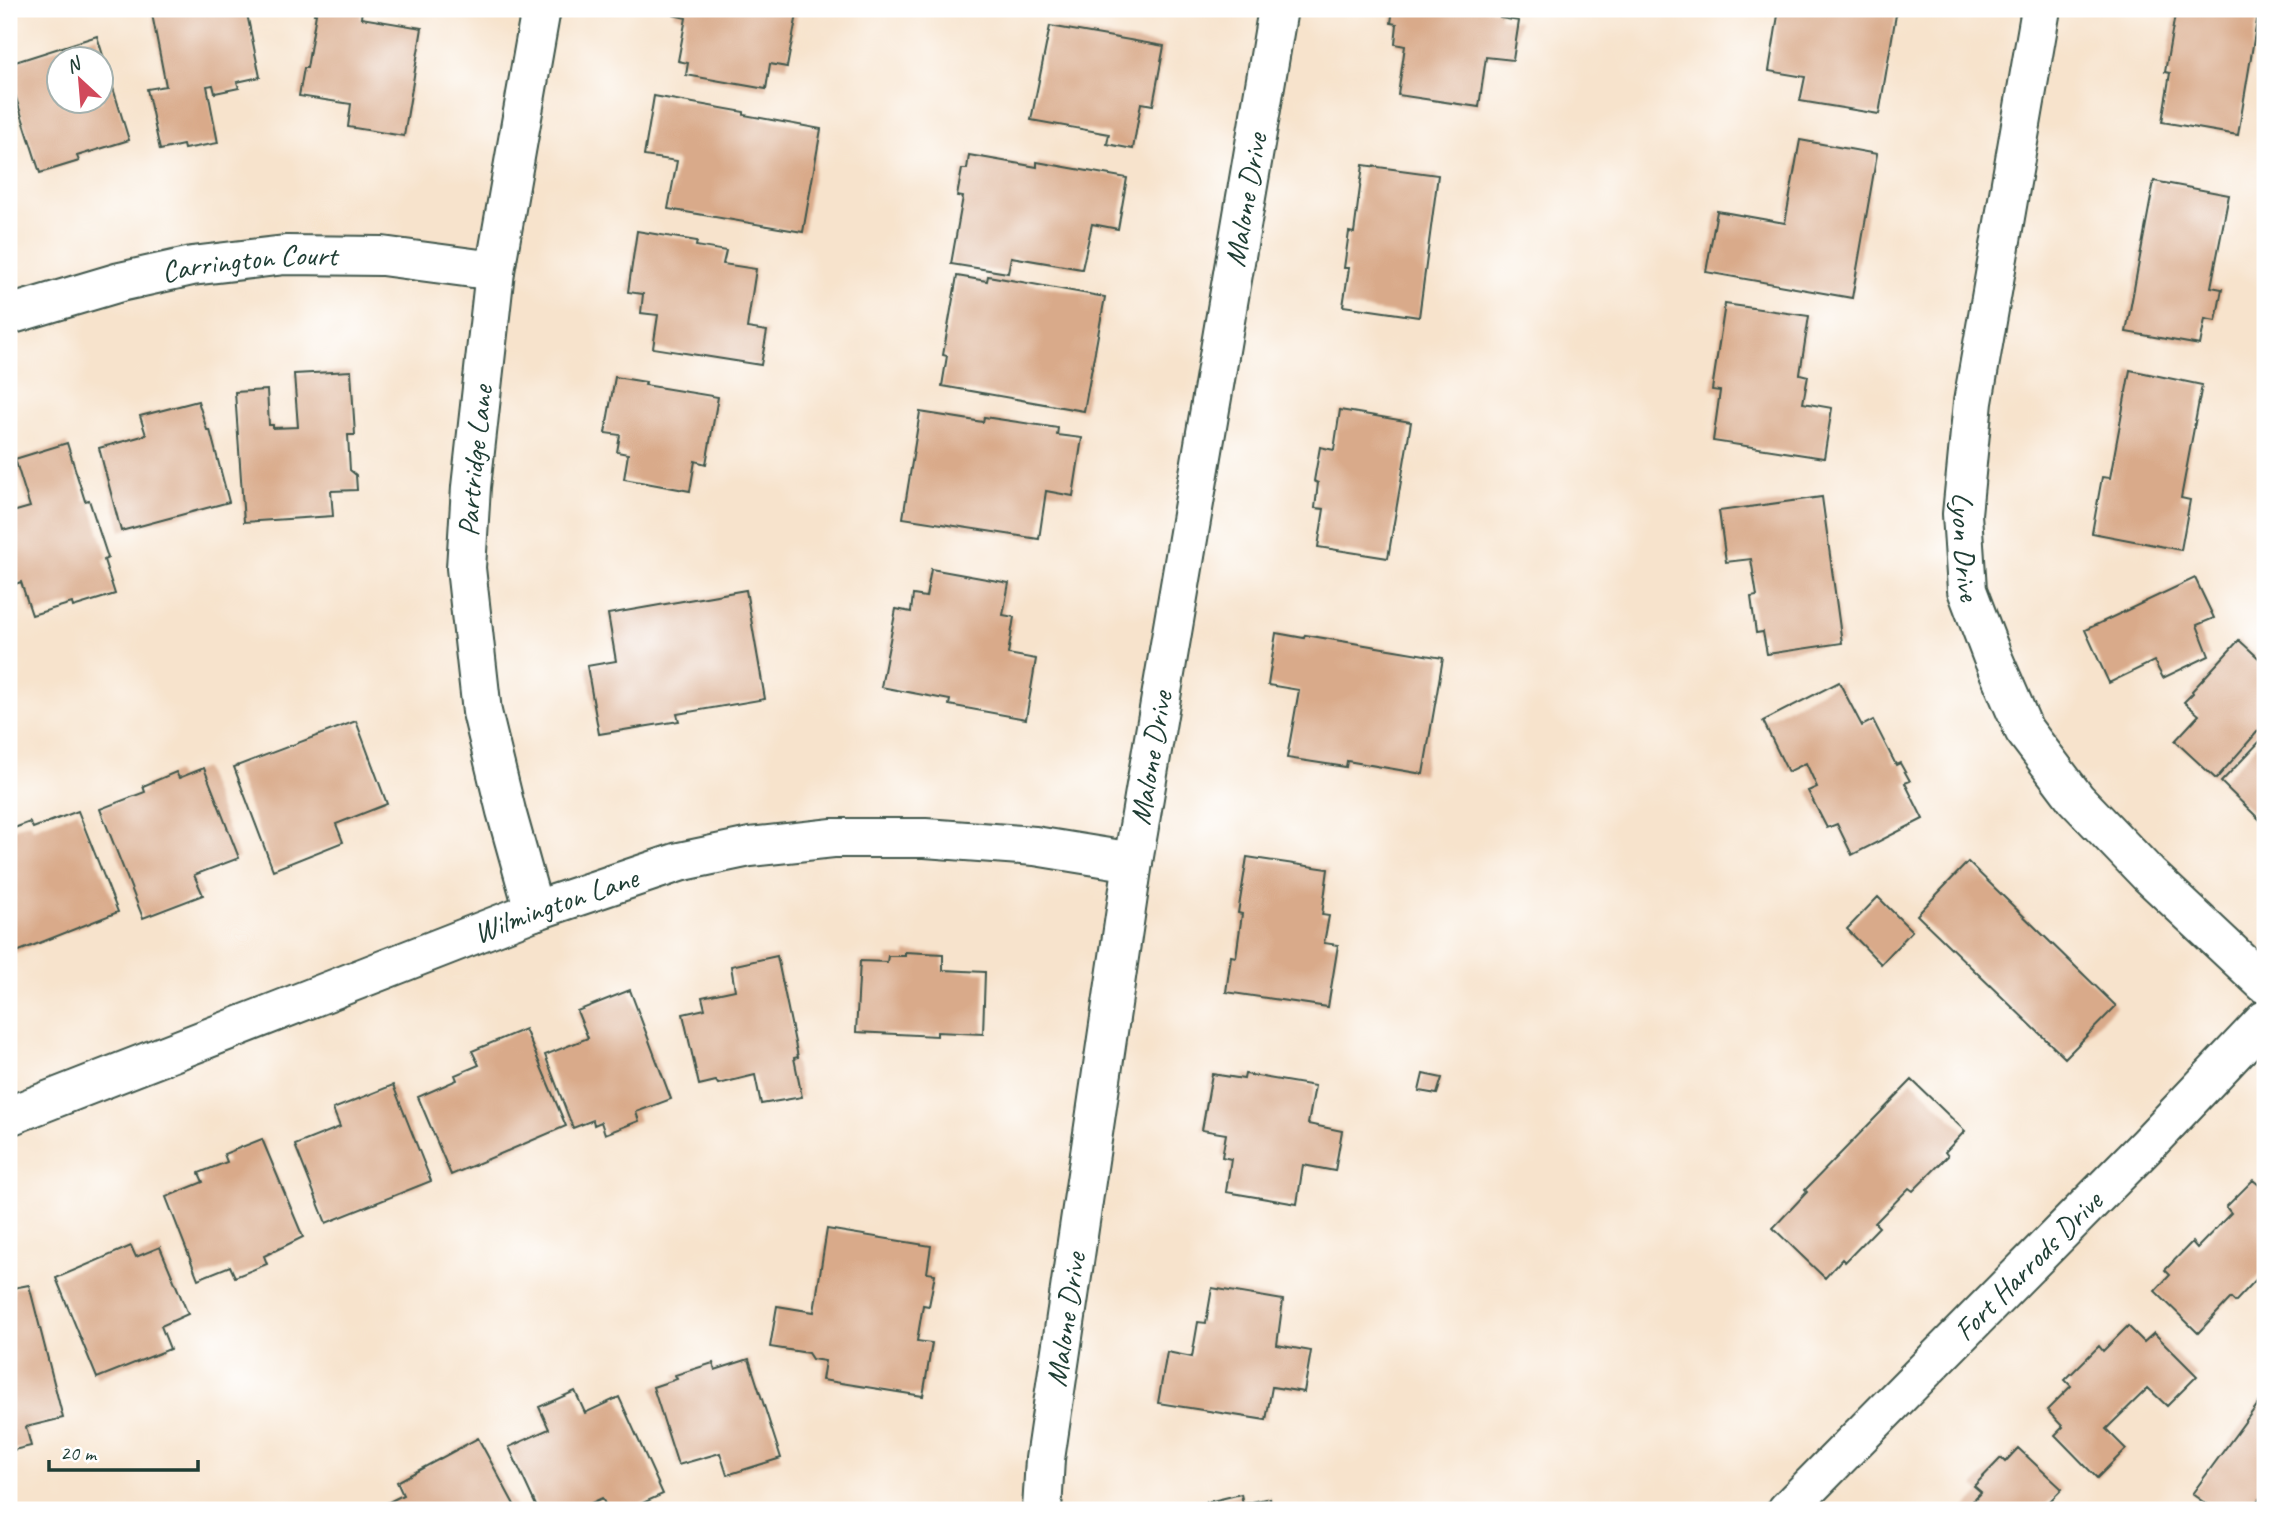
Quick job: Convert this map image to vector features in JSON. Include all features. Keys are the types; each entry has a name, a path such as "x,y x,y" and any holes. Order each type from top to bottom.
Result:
{"street":[{"name":"Partridge Lane","path":"534,911 482,712 466,568 471,487 495,271 541,9"},
{"name":"Malone Drive","path":"1042,1510 1045,1460 1133,862 1278,9"},
{"name":"Lyon Drive","path":"2041,9 1973,402 1962,514 1967,590 2024,730 2076,799 2148,874 2265,984"},
{"name":"Carrington Court","path":"9,316 120,282 180,269 285,256 382,256 495,271"},
{"name":"Wilmington Lane","path":"9,1116 534,911 679,862 750,847 833,838 925,838 1035,846 1133,862"},
{"name":"Fort Harrods Drive","path":"1787,1510 2148,1144 2265,1020"}],"building":[{"path":"179,9 246,9 260,77 237,82 239,88 215,93 213,85 207,86 218,143 184,149 183,145 160,150 147,89 166,86 152,14"},
{"path":"315,9 362,9 361,18 422,28 404,136 348,127 351,104 299,96 304,68 307,68"},
{"path":"674,9 798,9 787,67 770,64 766,89 686,75 688,63 678,61 686,18 673,15"},
{"path":"1393,9 1501,9 1500,18 1519,21 1513,60 1486,57 1479,107 1398,95 1405,46 1395,44 1397,24 1391,23"},
{"path":"1779,9 1897,9 1879,114 1800,101 1805,77 1769,71"},
{"path":"2176,9 2259,9 2238,135 2162,122 2170,73 2165,72"},
{"path":"1050,26 1164,46 1153,105 1141,103 1133,149 1107,144 1109,134 1031,120"},
{"path":"97,36 100,46 66,46"},
{"path":"46,52 46,116 116,116 116,98 129,140 77,156 79,161 40,173 9,76 9,64"},
{"path":"654,96 821,129 803,232 668,209 677,161 644,156"},
{"path":"1800,140 1877,154 1852,298 1706,272 1717,211 1785,223"},
{"path":"969,155 1037,167 1037,162 1127,178 1118,229 1092,224 1082,269 1011,257 1008,273 951,264 963,197 957,196 962,169 967,169"},
{"path":"1363,165 1438,175 1419,317 1343,306 1349,268 1344,268 1349,232 1354,233"},
{"path":"2154,181 2229,195 2211,287 2222,289 2216,321 2205,319 2200,345 2126,332"},
{"path":"637,231 697,241 696,246 726,251 723,264 756,269 747,328 767,331 761,365 653,348 658,315 641,313 643,294 628,292"},
{"path":"957,276 987,281 988,276 1105,297 1084,411 942,386 947,356 943,355"},
{"path":"1725,304 1809,316 1800,374 1808,376 1803,403 1832,408 1824,458 1713,441 1720,391 1712,390"},
{"path":"2130,370 2202,385 2181,498 2190,500 2181,550 2092,533 2102,477 2110,478"},
{"path":"351,371 355,435 348,435 350,470 356,475 357,490 331,491 333,516 244,522 235,392 267,390 269,425 273,425 273,428 298,427 294,374"},
{"path":"615,377 646,382 645,385 718,397 706,464 695,461 690,491 624,479 628,454 617,452 620,435 605,433"},
{"path":"198,401 207,430 210,430 229,502 121,531 99,448 146,435 140,416"},
{"path":"1340,410 1411,422 1388,558 1318,547 1324,509 1315,508 1318,483 1314,481 1320,447 1334,450"},
{"path":"920,412 983,422 984,417 1058,428 1057,435 1082,438 1073,496 1046,491 1039,539 903,518"},
{"path":"67,443 85,501 89,500 108,558 104,560 115,594 73,607 72,603 32,615 21,582 9,586 9,513 30,507 15,459"},
{"path":"1822,497 1842,643 1767,654 1763,632 1756,633 1751,597 1757,596 1751,559 1726,562 1719,511"},
{"path":"931,569 1009,583 1003,615 1014,617 1008,654 1036,659 1026,719 949,705 950,700 881,687 896,609 911,612 913,595 926,597"},
{"path":"2195,578 2214,618 2197,625 2209,656 2163,678 2154,661 2109,683 2085,630"},
{"path":"746,590 765,699 677,714 679,721 599,734 587,666 616,661 608,614"},
{"path":"1276,633 1304,638 1305,635 1443,658 1423,774 1347,761 1346,767 1287,758 1299,690 1268,685"},
{"path":"2239,640 2265,664 2265,723 2216,779 2175,741 2199,715 2184,702"},
{"path":"1839,682 1862,726 1873,720 1896,765 1900,763 1910,781 1905,783 1923,819 1852,855 1837,824 1827,828 1808,791 1817,787 1806,763 1788,772 1763,721"},
{"path":"356,721 387,804 336,824 343,842 273,870 234,767"},
{"path":"2265,736 2265,814 2260,820 2221,782"},
{"path":"204,768 239,858 194,875 203,895 143,918 100,809 145,792 143,786 176,772 179,778"},
{"path":"78,811 118,912 9,955 9,830 30,822 33,828"},
{"path":"1247,857 1328,869 1322,915 1329,916 1324,943 1338,945 1328,1007 1226,992 1231,956 1236,957 1242,914 1238,913"},
{"path":"1968,862 2116,1006 2065,1058 1917,915"},
{"path":"1878,897 1912,931 1881,964 1847,929"},
{"path":"905,952 943,954 943,970 985,972 983,1034 937,1032 937,1036 856,1032 860,961 887,962 888,956 905,956"},
{"path":"777,956 798,1057 794,1058 802,1097 761,1104 755,1075 718,1084 716,1081 699,1085 683,1014 705,1009 702,997 735,990 731,966"},
{"path":"630,990 671,1099 636,1112 639,1121 605,1134 601,1122 594,1125 593,1120 573,1128 545,1055 588,1038 577,1011"},
{"path":"525,1029 566,1126 451,1175 418,1097 457,1080 455,1075 479,1065 472,1051"},
{"path":"1212,1074 1244,1079 1245,1074 1315,1086 1308,1124 1342,1131 1335,1171 1303,1165 1297,1204 1226,1192 1231,1159 1222,1157 1226,1134 1202,1130"},
{"path":"1423,1074 1442,1078 1437,1094 1419,1091"},
{"path":"1912,1080 1965,1131 1945,1152 1948,1156 1913,1191 1909,1188 1875,1223 1879,1227 1845,1262 1842,1259 1825,1278 1773,1228 1807,1192 1805,1190"},
{"path":"393,1085 431,1181 326,1223 295,1145 340,1127 333,1109"},
{"path":"262,1139 303,1237 264,1256 267,1264 235,1277 230,1266 198,1279 166,1197 203,1182 199,1173 227,1162 224,1154"},
{"path":"2265,1178 2265,1270 2235,1302 2231,1298 2198,1333 2155,1291 2170,1275 2165,1270 2192,1242 2197,1248 2231,1213 2226,1207 2253,1180 2259,1185"},
{"path":"827,1229 931,1246 927,1273 935,1274 929,1306 923,1305 917,1341 932,1343 923,1396 822,1380 825,1361 812,1359 808,1353 770,1347 777,1306 814,1312"},
{"path":"131,1246 136,1257 160,1247 188,1314 161,1326 170,1349 97,1378 56,1278"},
{"path":"29,1285 63,1418 26,1427 31,1446 9,1451 9,1295 14,1293 13,1288"},
{"path":"1212,1288 1283,1300 1277,1345 1311,1351 1304,1392 1272,1387 1266,1420 1158,1403 1167,1352 1192,1357 1198,1322 1206,1323"},
{"path":"2128,1326 2144,1342 2154,1333 2197,1376 2167,1406 2148,1388 2106,1429 2126,1449 2097,1478 2055,1435 2063,1427 2047,1410 2071,1386 2065,1380 2099,1346 2103,1351"},
{"path":"749,1359 781,1458 727,1475 720,1453 678,1465 653,1387 677,1379 675,1375 713,1363 715,1370"},
{"path":"575,1391 585,1413 619,1397 663,1494 627,1510 608,1510 602,1498 576,1510 574,1505 563,1510 538,1510 509,1447 549,1429 539,1407"},
{"path":"2261,1400 2265,1403 2265,1491 2254,1507 2258,1510 2215,1510 2192,1494"},
{"path":"478,1438 517,1510 373,1510 403,1495 397,1482"},
{"path":"2018,1448 2062,1489 2041,1510 1964,1510 1981,1492 1974,1486 2001,1458 2005,1462"},
{"path":"1241,1494 1243,1504 1270,1498 1273,1510 1175,1510"}]}
